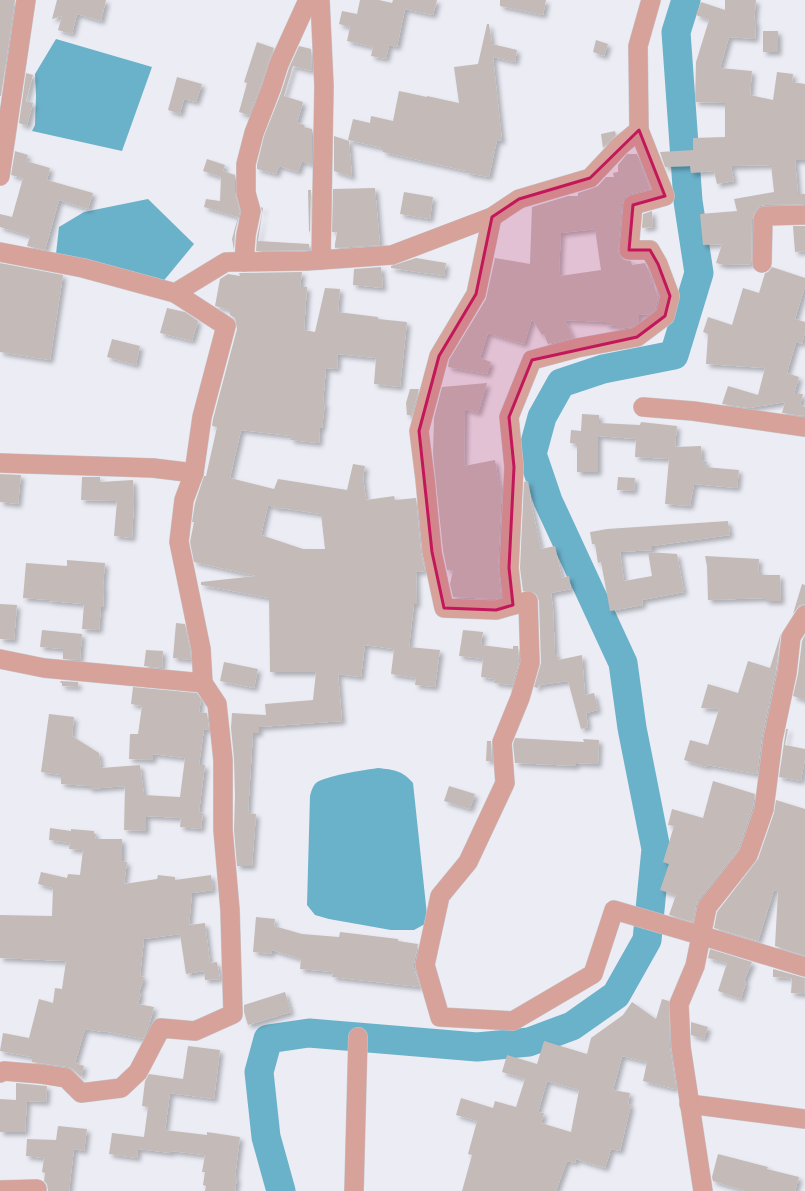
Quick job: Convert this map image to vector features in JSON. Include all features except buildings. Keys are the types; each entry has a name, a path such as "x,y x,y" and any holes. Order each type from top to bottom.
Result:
{"street":[{"path":"0,176 26,0"},
{"path":"244,262 246,235 251,211 246,194 246,164 254,133 279,64 308,0"},
{"path":"320,0 324,86 321,260"},
{"path":"513,605 509,568 514,467 509,417 532,360 577,348 637,337 665,316 670,296 658,264 650,250 629,250 633,205 665,196 639,130 638,46 651,0"},
{"path":"175,293 226,262 306,261 392,255 492,217 519,199 590,178 621,145 639,130"},
{"path":"762,263 763,219 765,216 805,215"},
{"path":"492,217 476,294 439,356 419,432 426,478 432,552 444,608 496,610 528,601 530,663 520,698 502,742 505,783 468,862 440,896 425,965 440,1017 513,1021 593,974 614,910 805,968"},
{"path":"0,252 83,268 175,293 226,326 202,417 194,472 184,500 179,542 202,649 203,683 217,704 223,760 223,830 230,910 233,1014 195,1032 161,1028 138,1072 121,1088 81,1092 66,1078 4,1071 0,1073"},
{"path":"643,407 693,411 805,427"},
{"path":"0,463 152,468 194,472"},
{"path":"703,1191 681,1047 679,1004 695,966 695,934 707,907 748,855 764,809 773,739 787,672 791,637 805,615"},
{"path":"0,660 44,668 203,683"},
{"path":"354,1191 358,1037"},
{"path":"689,1104 805,1119"},
{"path":"0,1190 37,1189"}],"highlighted area":[{"path":"639,130 665,196 633,205 629,250 650,250 658,264 670,296 665,316 637,337 532,360 509,417 514,467 509,568 513,605 496,610 444,608 432,552 419,431 439,356 476,294 492,217 519,199 590,178"}],"water":[{"path":"56,39 152,67 122,151 32,131 35,125 35,74"},
{"path":"148,199 194,244 161,284 56,254 59,227 84,212"},
{"path":"378,768 397,771 405,775 413,783 427,915 425,924 414,930 391,930 329,919 315,915 307,905 310,796 313,787 319,781 326,778"}],"waterway":[{"path":"281,1191 266,1137 259,1072 268,1039 309,1033 477,1047 529,1042 572,1026 616,995 647,940 656,849 632,728 623,663 548,501 532,454 542,417 561,383 603,369 674,355 699,273 688,201 676,32 686,0"}]}
